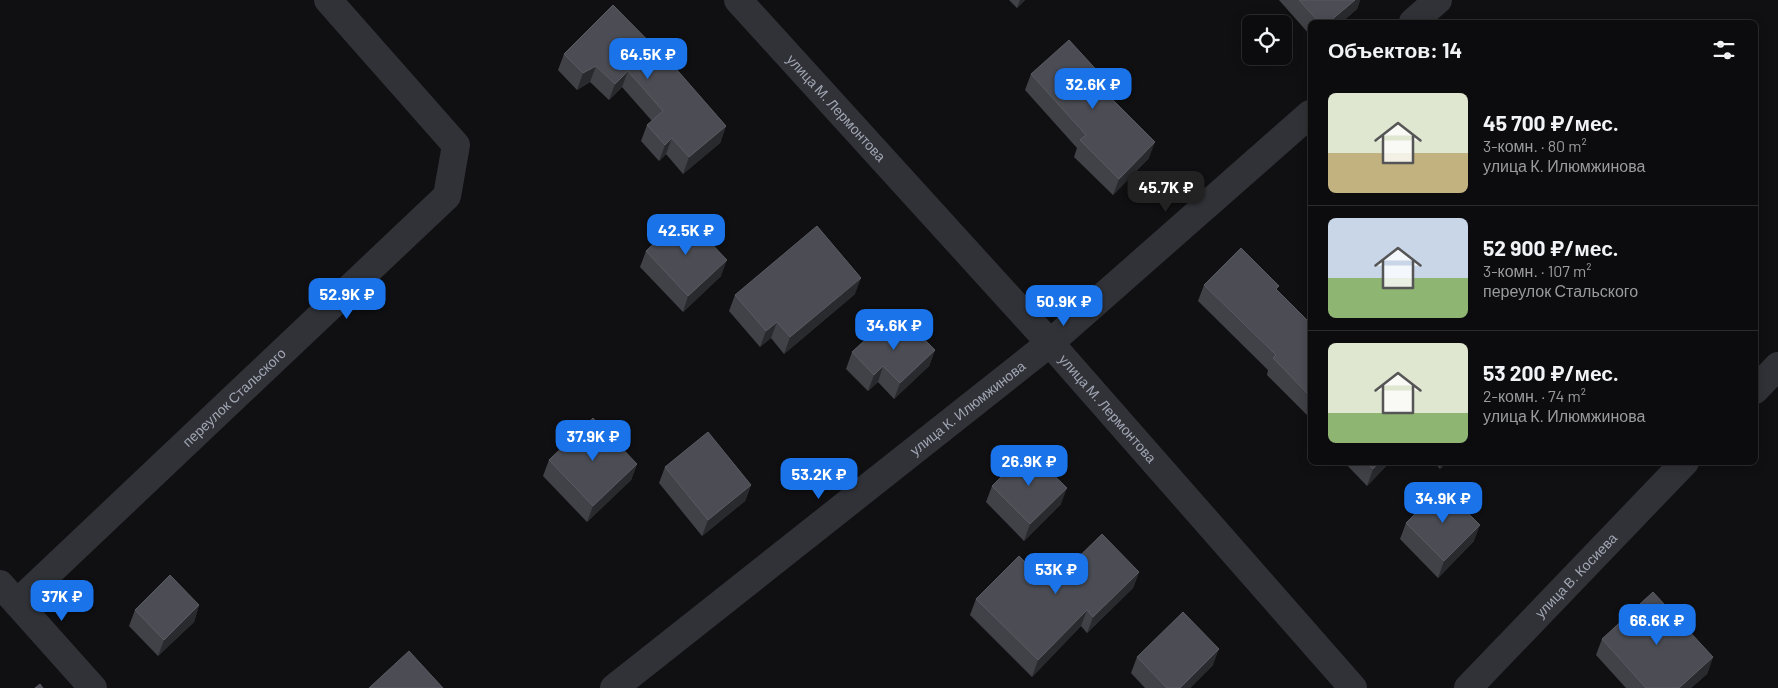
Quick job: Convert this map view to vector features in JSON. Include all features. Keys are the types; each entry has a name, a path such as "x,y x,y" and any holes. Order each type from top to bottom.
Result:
{"street":[{"name":"переулок Стальского","path":"8,594 447,196 456,145 328,0"},
{"name":"улица М. Лермонтова","path":"738,0 1050,344 1353,688"},
{"path":"1415,20 1438,0"},
{"name":"улица К. Илюмжинова","path":"614,688 1050,344 1308,116"},
{"path":"1758,387 1778,366"},
{"name":"улица В. Косиева","path":"1468,688 1682,465"},
{"path":"8,594 93,688"}],"building":[{"path":"1299,0 1355,0 1331,20 1317,20"},
{"path":"613,5 678,71 726,126 689,157 672,138 665,145 647,125 663,111 628,71 615,84 596,66 583,73 564,54"},
{"path":"1069,40 1103,77 1096,83 1155,142 1119,179 1080,140 1086,135 1031,74"},
{"path":"684,215 727,260 688,296 646,251"},
{"path":"817,226 861,278 790,337 777,322 766,331 735,295"},
{"path":"1241,248 1279,286 1276,289 1308,321 1308,394 1273,358 1276,355 1204,285"},
{"path":"905,320 935,350 900,383 883,366 874,375 852,352 878,328 886,337"},
{"path":"593,418 637,464 593,506 549,460"},
{"path":"708,432 751,485 708,520 665,467"},
{"path":"1028,450 1067,488 1030,524 992,486"},
{"path":"1442,487 1480,525 1444,561 1406,523"},
{"path":"1102,534 1139,572 1093,617 1087,610 1038,660 976,599 1019,556 1049,586"},
{"path":"170,575 199,605 164,640 135,610"},
{"path":"1653,592 1713,657 1679,688 1646,688 1602,639"},
{"path":"1183,612 1219,649 1180,688 1167,688 1137,657"},
{"path":"409,651 443,688 369,688"},
{"path":"40,684 43,688 35,688"}]}
